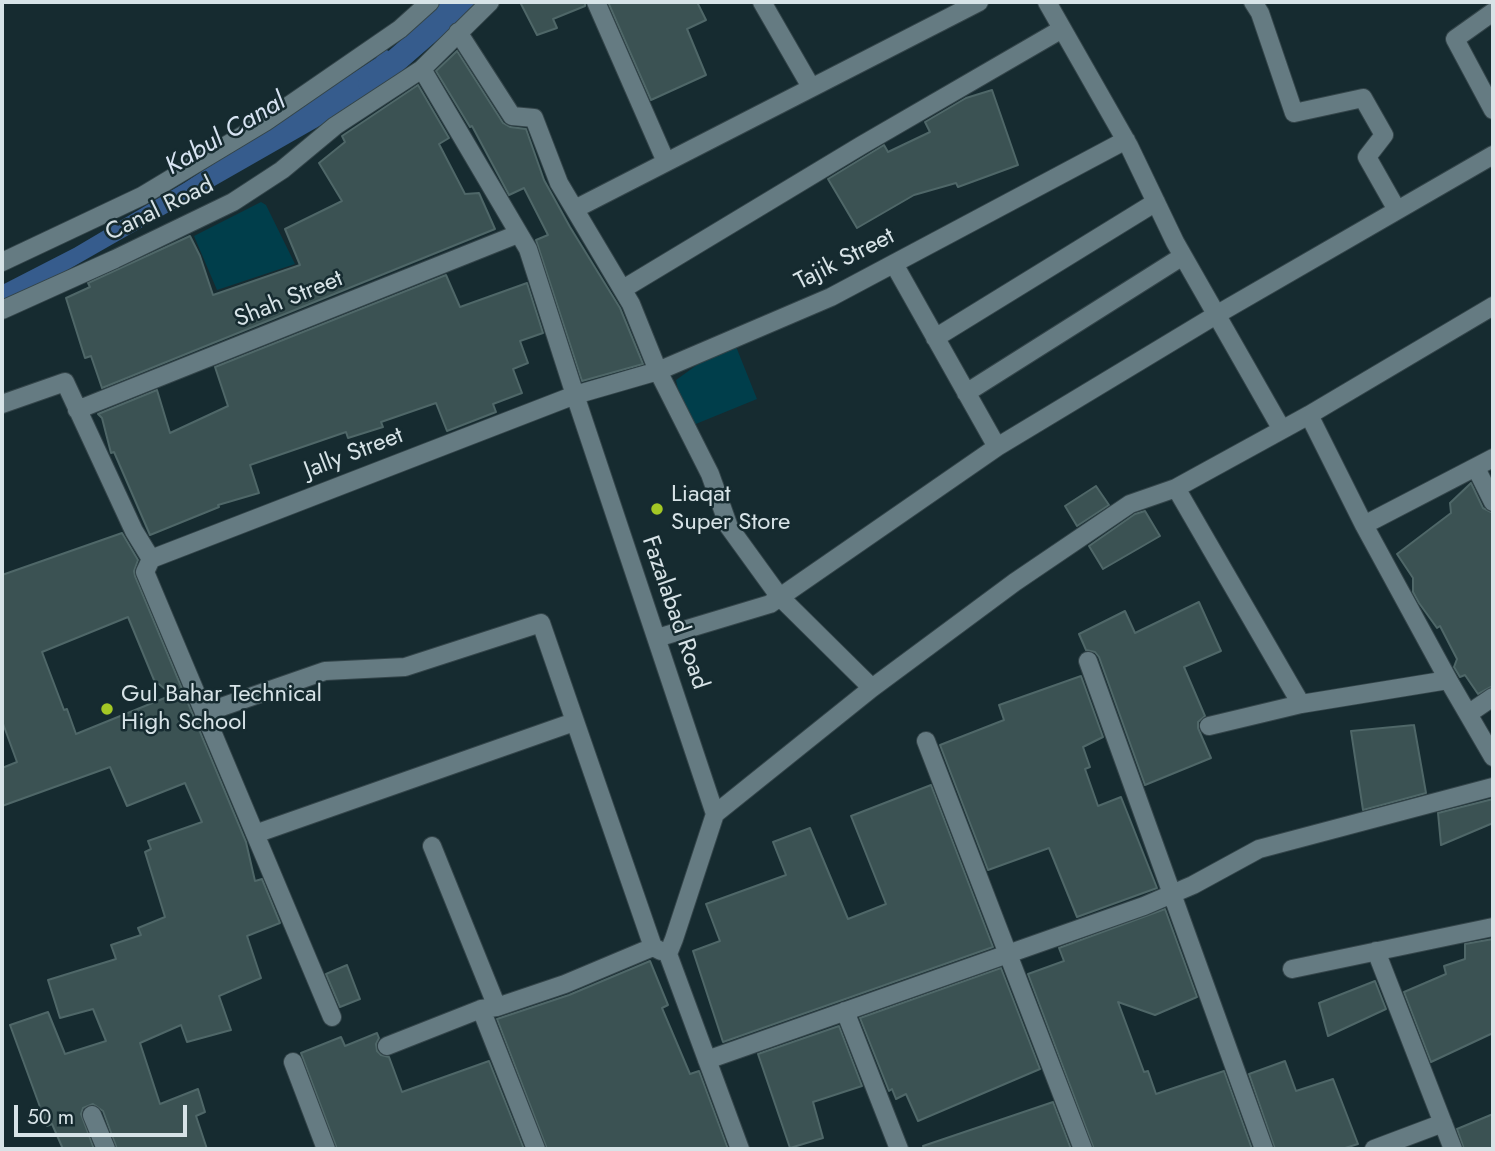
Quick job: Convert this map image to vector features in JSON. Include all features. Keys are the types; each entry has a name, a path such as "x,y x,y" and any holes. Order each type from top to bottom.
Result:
{"street":[{"path":"2,262 142,196 265,122 400,29 430,2"},
{"name":"Canal Road","path":"2,310 233,202 282,170 335,126 422,69 490,2"},
{"path":"596,2 666,162"},
{"path":"762,2 811,87"},
{"path":"575,209 979,2"},
{"path":"1047,2 1126,140 1183,256 1281,428"},
{"path":"1254,2 1294,113 1363,98 1384,135 1367,157 1397,210"},
{"path":"1493,12 1455,39 1493,110"},
{"path":"623,289 862,145 1062,29"},
{"path":"458,32 512,116 534,118 559,183 631,304 658,371 710,474 729,527 779,596 872,688"},
{"name":"Fazalabad Road","path":"422,69 528,248 715,814"},
{"name":"Tajik Street","path":"575,396 658,371 831,298 1126,140"},
{"path":"657,638 770,604 997,447 1216,315 1493,155"},
{"path":"935,338 1156,202"},
{"name":"Shah Street","path":"77,410 518,234"},
{"path":"966,393 1183,256"},
{"path":"894,264 997,447"},
{"path":"387,1046 660,950 674,939 715,814 872,688 1015,582 1130,504 1176,488 1309,415 1493,306"},
{"path":"2,404 65,382 134,531 150,559 145,572 332,1017"},
{"name":"Jally Street","path":"150,559 575,396"},
{"path":"1309,415 1364,525 1493,757"},
{"path":"1364,525 1493,458"},
{"path":"1476,468 1493,502"},
{"path":"1176,488 1301,704"},
{"path":"204,713 325,671 405,667 541,623 574,722 660,950 707,1060 740,1149"},
{"path":"1088,661 1264,1149"},
{"path":"1209,726 1301,704 1448,680"},
{"path":"1468,714 1493,697"},
{"path":"255,834 574,722"},
{"path":"926,741 1083,1149"},
{"path":"707,1060 1171,894 1194,885 1259,849 1493,787"},
{"path":"432,846 536,1149"},
{"path":"1292,969 1492,930"},
{"path":"1376,951 1452,1149"},
{"path":"845,1011 899,1149"},
{"path":"293,1062 326,1149"},
{"path":"92,1115 106,1149"},
{"path":"1374,1149 1443,1123"}],"shaded area":[{"path":"261,202 266,205 295,264 217,290 194,236"},
{"path":"733,339 757,399 686,428 676,380"}],"water":[{"path":"436,2 463,2 411,48 406,31"},
{"path":"382,48 391,52 397,70 386,88 36,288 2,303 2,285 74,248 184,183 376,58"}],"building":[{"path":"520,2 585,2 585,6 553,19 557,28 537,35"},
{"path":"608,2 697,2 706,20 687,29 706,75 651,100"},
{"path":"457,51 503,123 510,127 526,129 544,180 620,308 643,364 582,381 536,240 548,235 524,188 509,195 472,126 470,127 436,71"},
{"path":"418,85 449,138 439,144 465,194 479,193 495,229 102,388 91,356 85,358 66,298 90,287 88,283 190,236 213,295 300,265 285,229 342,201 319,163 345,142 342,136"},
{"path":"992,90 1018,165 958,187 956,183 914,195 857,228 828,179 884,145 888,152 930,132 925,122 966,98"},
{"path":"446,275 460,307 527,283 543,333 520,341 528,363 513,369 522,393 493,404 496,412 447,431 436,403 381,422 383,427 348,438 346,432 250,465 259,493 218,505 219,507 150,535 114,452 111,453 102,418 98,414 157,390 170,433 228,406 215,367"},
{"path":"1471,483 1483,508 1493,513 1493,686 1478,694 1465,675 1460,677 1454,667 1457,659 1440,626 1437,628 1419,603 1413,592 1413,578 1397,554 1451,513 1450,503"},
{"path":"1096,486 1109,505 1077,526 1065,506"},
{"path":"1145,511 1160,536 1103,569 1089,546 1135,514"},
{"path":"122,533 138,560 135,576 246,842 255,881 262,879 280,923 247,936 261,978 219,996 231,1030 187,1042 181,1025 140,1043 160,1104 198,1089 205,1112 196,1116 207,1149 117,1149 103,1111 93,1104 83,1108 81,1114 94,1149 63,1149 52,1124 47,1126 10,1025 48,1012 65,1054 106,1041 93,1009 60,1018 48,980 116,959 111,945 141,935 138,928 165,917 145,852 151,849 148,841 202,822 185,783 127,806 110,767 2,806 2,768 17,762 2,721 2,575","holes":["128,617 154,680 172,695 76,734 42,652"]},
{"path":"1199,602 1221,651 1184,667 1205,716 1198,722 1198,728 1211,758 1145,785 1099,657 1095,652 1086,650 1079,634 1125,611 1135,633"},
{"path":"1081,676 1103,737 1083,747 1090,767 1085,769 1098,806 1121,797 1157,888 1077,917 1049,848 988,870 940,745 1004,720 999,705"},
{"path":"1414,725 1426,793 1363,810 1351,731"},
{"path":"931,785 993,947 723,1042 693,951 720,941 706,904 786,875 773,842 810,828 848,919 886,904 851,816"},
{"path":"1493,799 1493,823 1441,845 1438,813"},
{"path":"1165,909 1197,997 1155,1015 1118,1002 1144,1072 1148,1071 1156,1094 1224,1071 1252,1149 1094,1149 1028,974 1064,961 1059,948"},
{"path":"1493,939 1493,1033 1431,1062 1404,992 1446,974 1444,966 1465,959 1465,944"},
{"path":"650,961 668,1005 662,1008 690,1074 699,1071 728,1149 547,1149 497,1019 569,995"},
{"path":"347,965 360,999 340,1007 326,974"},
{"path":"1001,968 1040,1069 918,1121 906,1094 896,1099 892,1089 889,1091 860,1018"},
{"path":"1375,981 1386,1009 1328,1036 1319,1003"},
{"path":"839,1026 862,1086 813,1102 823,1138 790,1148 758,1054"},
{"path":"377,1033 377,1051 389,1057 402,1092 489,1061 524,1149 337,1149 301,1053 341,1037 345,1046"},
{"path":"1285,1061 1296,1091 1333,1079 1358,1144 1342,1149 1275,1149 1249,1074"},
{"path":"1053,1102 1071,1149 924,1149 923,1146"},
{"path":"1493,1114 1493,1149 1464,1149 1457,1129"}],"waterway":[{"name":"Kabul Canal","path":"370,83 463,2"}],"place":[{"name":"Liaqat Super Store","path":"657,509"},
{"name":"Gul Bahar Technical High School","path":"107,709"}]}
